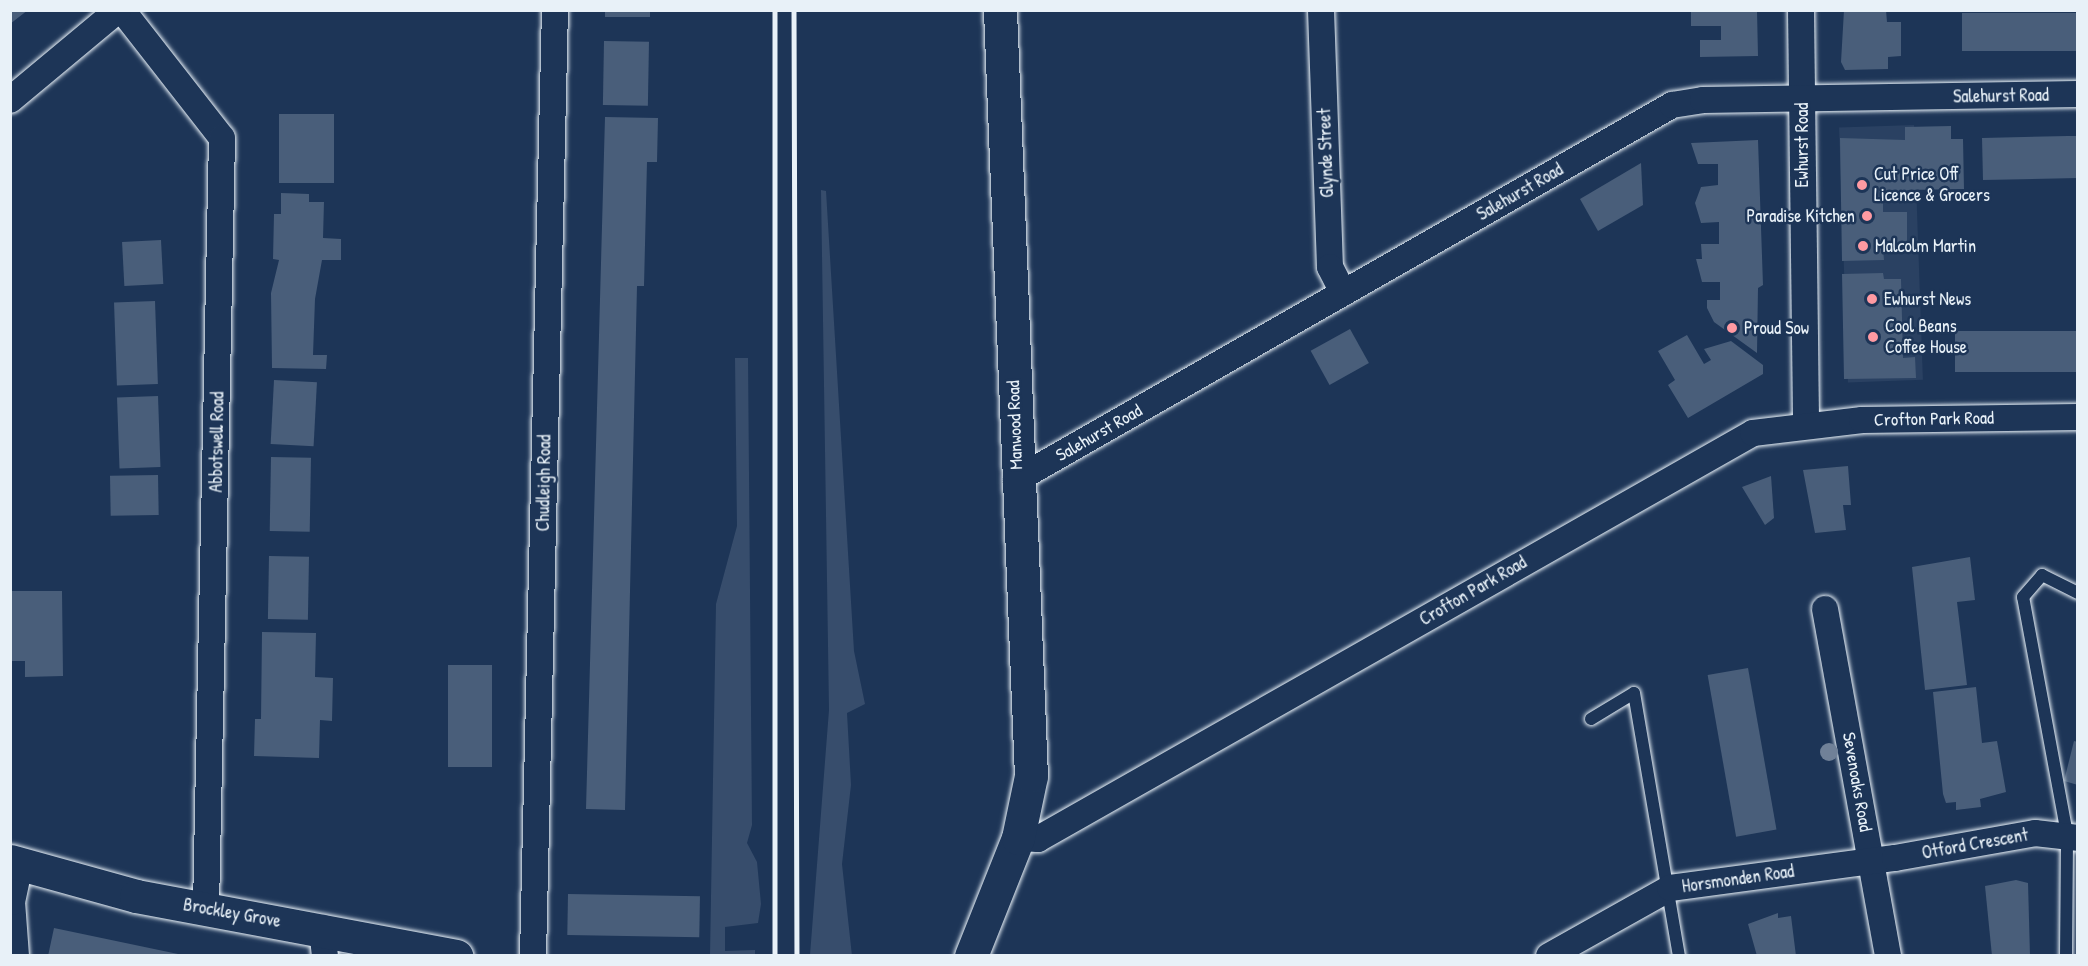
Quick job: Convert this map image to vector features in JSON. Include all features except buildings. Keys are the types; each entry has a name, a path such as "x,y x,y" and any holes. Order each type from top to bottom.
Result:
{"street":[{"path":"10,100 120,10"},
{"name":"Abbotswell Road","path":"120,10 222,138 207,909"},
{"name":"Chudleigh Road","path":"533,956 555,10"},
{"name":"Manwood Road","path":"1000,10 1016,480 1031,776 1018,838"},
{"name":"Glynde Street","path":"1322,10 1330,267 1343,293"},
{"name":"Ewhurst Road","path":"1801,10 1806,423"},
{"name":"Salehurst Road","path":"1016,480 1672,105 1702,100 2078,94"},
{"name":"Crofton Park Road","path":"1018,838 1048,833 1753,433 1806,423 2078,417"},
{"name":"Sevenoaks Road","path":"1825,609 1888,956"},
{"name":"Otford Crescent","path":"1872,861 2035,833 2072,836"},
{"path":"971,956 1018,838"},
{"name":"Horsmonden Road","path":"1549,956 1670,888 1872,861"},
{"path":"15,863 12,902 16,956"},
{"name":"Brockley Grove","path":"15,863 207,909 323,942 456,956"}],"lane":[{"path":"2066,956 2072,836 2023,597 2042,575 2078,593"},
{"path":"1592,719 1634,693 1670,888 1679,956"}],"shaded area":[{"path":"1914,125 1923,380 1848,382 1839,128"},
{"path":"821,190 826,191 854,651 865,704 847,713 851,785 842,864 852,956 810,955 829,710"},
{"path":"735,358 748,358 752,825 747,843 757,862 761,904 758,923 725,927 725,951 755,950 755,955 710,956 716,604 737,526"}],"railway":[{"path":"775,10 775,956"},
{"path":"794,10 797,956"}],"place":[{"name":"Cut Price Off Licence & Grocers","path":"1862,185"},
{"name":"Paradise Kitchen","path":"1867,216"},
{"name":"Malcolm Martin","path":"1863,246"},
{"name":"Ewhurst News","path":"1872,299"},
{"name":"Proud Sow","path":"1732,328"},
{"name":"Cool Beans Coffee House","path":"1873,337"}]}
